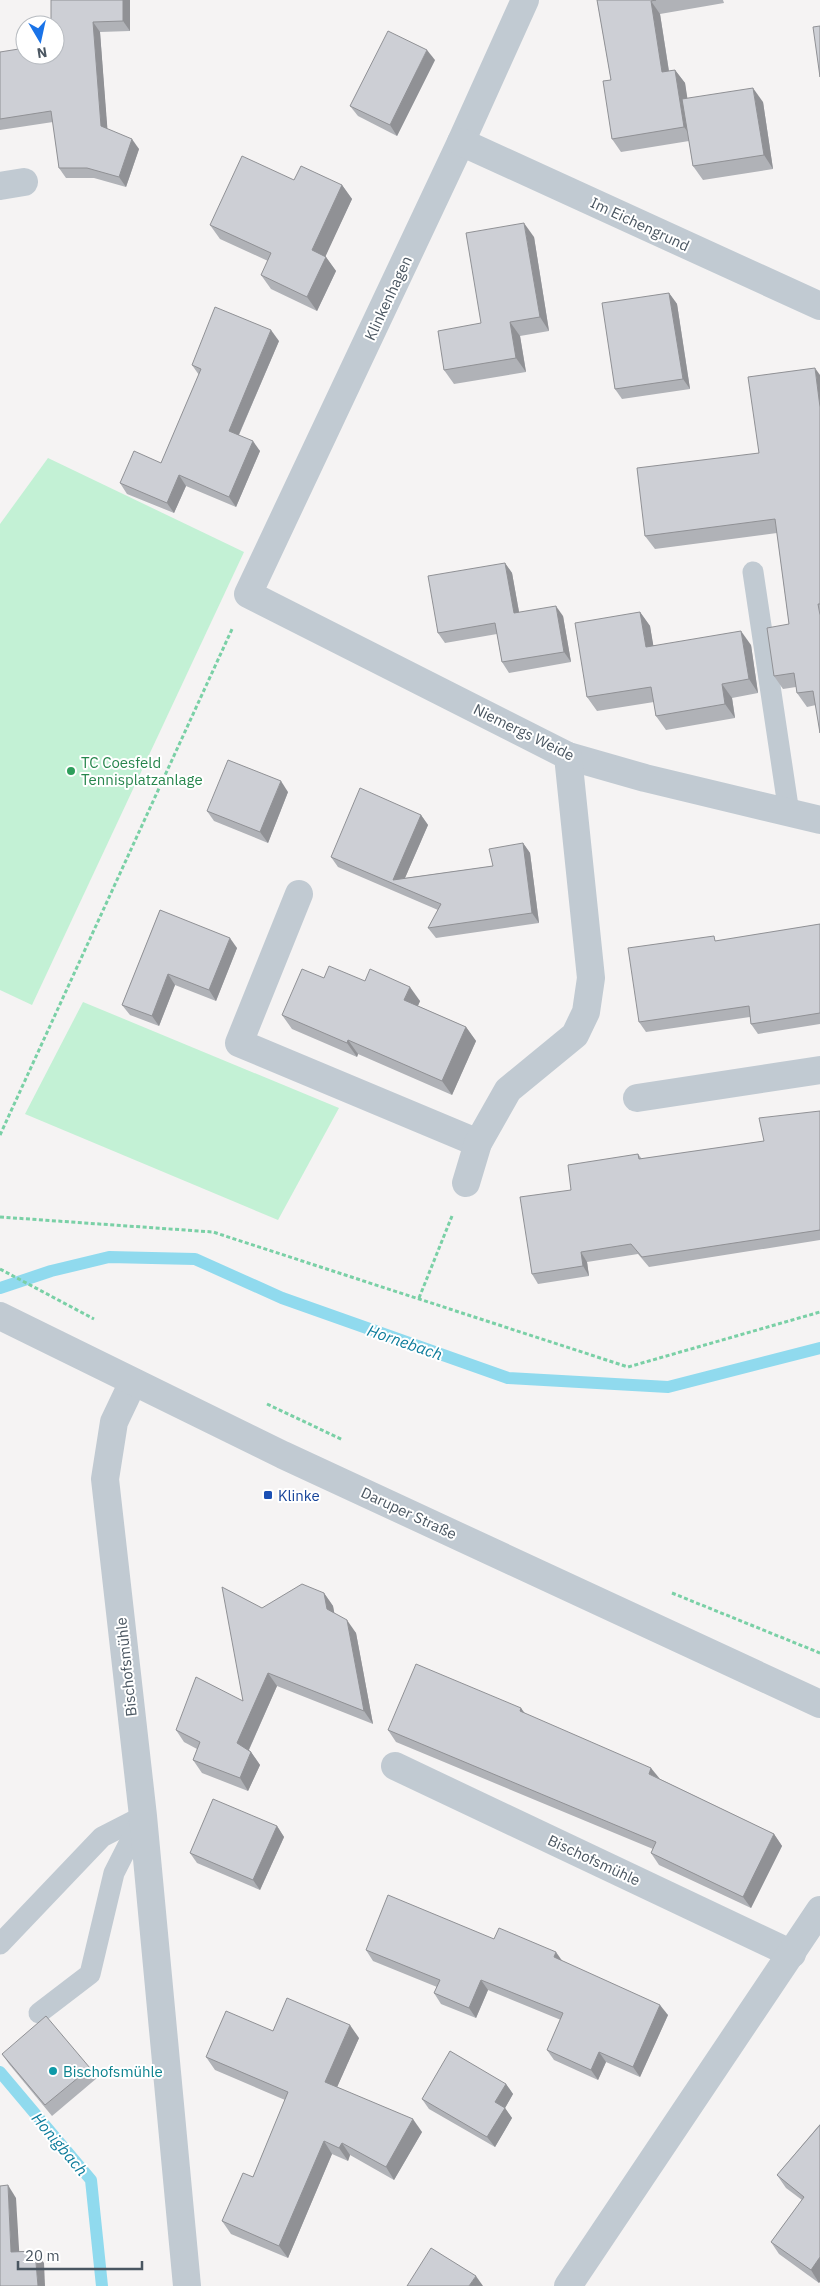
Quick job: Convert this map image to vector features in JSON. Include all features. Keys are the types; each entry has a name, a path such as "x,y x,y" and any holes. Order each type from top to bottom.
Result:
{"street":[{"name":"Klinkenhagen","path":"248,594 461,142 525,0"},
{"name":"Im Eichengrund","path":"461,142 820,306"},
{"name":"Niemergs Weide","path":"248,594 568,756 645,778 820,820"},
{"path":"466,1183 478,1143 508,1090 575,1035 586,1012 591,978 568,756"},
{"path":"299,894 239,1043 478,1143"},
{"path":"637,1098 820,1070"},
{"name":"Daruper Straße","path":"0,1316 283,1455 820,1704"},
{"name":"Bischofsmühle","path":"134,1382 114,1422 105,1479 143,1816 187,2286"},
{"name":"Bischofsmühle","path":"395,1766 792,1954"},
{"path":"568,2286 820,1910"}],"lane":[{"path":"753,572 789,813"},
{"path":"0,1944 102,1837 143,1816"},
{"path":"39,2013 90,1974 114,1873 143,1816"}],"path":[{"path":"0,1135 248,594"},
{"path":"419,1298 466,1183"},
{"path":"0,1217 213,1232 628,1367 820,1312"},
{"path":"0,1270 36,1289"}],"green space":[{"name":"TC Coesfeld Tennisplatzanlage","path":"48,458 244,552 32,1005 0,990 0,524"},
{"path":"83,1002 339,1108 278,1220 25,1114"}],"building":[{"path":"51,0 123,0 123,21 93,22 101,126 132,139 119,177 87,168 59,168 51,111 0,119 0,52 15,50 15,65 65,65 65,15 51,15"},
{"path":"597,0 656,0 651,1 662,72 675,70 684,127 612,139 603,81 611,80"},
{"path":"820,26 820,77 813,27"},
{"path":"388,31 427,50 390,125 350,106"},
{"path":"753,88 764,155 693,166 682,99"},
{"path":"242,156 294,180 301,166 342,185 312,250 326,257 307,297 261,275 271,253 210,225"},
{"path":"524,223 540,317 510,322 516,358 444,370 438,331 481,323 466,233"},
{"path":"669,293 683,379 615,389 602,303"},
{"path":"215,307 271,330 229,431 253,441 229,497 179,475 167,503 120,483 134,451 161,463 201,369 192,365"},
{"path":"815,368 820,407 820,604 818,604 820,615 820,733 813,691 797,693 794,673 774,676 767,628 789,624 775,519 645,536 637,468 759,453 748,377"},
{"path":"505,563 514,613 556,606 564,652 502,662 495,623 438,633 428,576"},
{"path":"640,612 646,647 741,631 749,679 722,684 725,704 656,716 651,687 587,697 575,623"},
{"path":"228,760 281,781 260,832 207,811"},
{"path":"360,788 421,815 393,880 493,866 489,849 523,843 532,913 428,928 441,904 331,857"},
{"path":"160,910 230,938 209,990 168,974 152,1016 122,1005"},
{"path":"820,924 820,1013 751,1024 749,1006 639,1022 628,948 714,936 715,941"},
{"path":"329,966 365,981 370,969 410,987 404,1000 466,1027 442,1081 348,1040 347,1043 282,1015 302,969 324,978"},
{"path":"820,1111 820,1230 642,1257 631,1244 581,1252 583,1266 532,1274 520,1197 571,1190 568,1165 638,1154 639,1159 764,1141 759,1118"},
{"path":"302,1584 324,1593 327,1609 347,1620 364,1711 268,1673 237,1743 251,1752 240,1778 193,1760 200,1742 176,1730 196,1677 243,1701 222,1587 262,1608"},
{"path":"416,1664 521,1708 520,1711 651,1768 649,1774 774,1834 743,1897 651,1853 656,1842 388,1730"},
{"path":"213,1799 277,1826 253,1880 190,1853"},
{"path":"388,1895 494,1939 499,1928 556,1952 554,1957 660,2005 633,2067 599,2052 591,2070 547,2050 563,2013 481,1980 469,2008 434,1993 440,1980 366,1950"},
{"path":"287,1998 350,2025 325,2082 413,2119 386,2167 342,2143 339,2148 324,2141 279,2246 222,2221 243,2173 253,2177 288,2092 206,2057 226,2011 273,2031"},
{"name":"Bischofsmühle","path":"46,2016 90,2068 45,2105 2,2054"},
{"path":"450,2051 506,2084 495,2102 505,2108 487,2137 422,2099"},
{"path":"820,2125 820,2257 811,2270 771,2242 804,2197 777,2175"},
{"path":"8,2185 11,2252 35,2251 38,2286 0,2286 0,2186"},
{"path":"431,2248 476,2276 469,2286 407,2286"}],"waterway":[{"name":"Hornebach","path":"0,1288 51,1271 109,1257 195,1259 282,1298 508,1378 668,1387 820,1348"},
{"name":"Honigbach","path":"0,2072 91,2180 102,2286"}],"place":[{"name":"TC Coesfeld Tennisplatzanlage","path":"71,771"},
{"name":"Klinke","path":"268,1495"},
{"name":"Bischofsmühle","path":"53,2071"}]}
